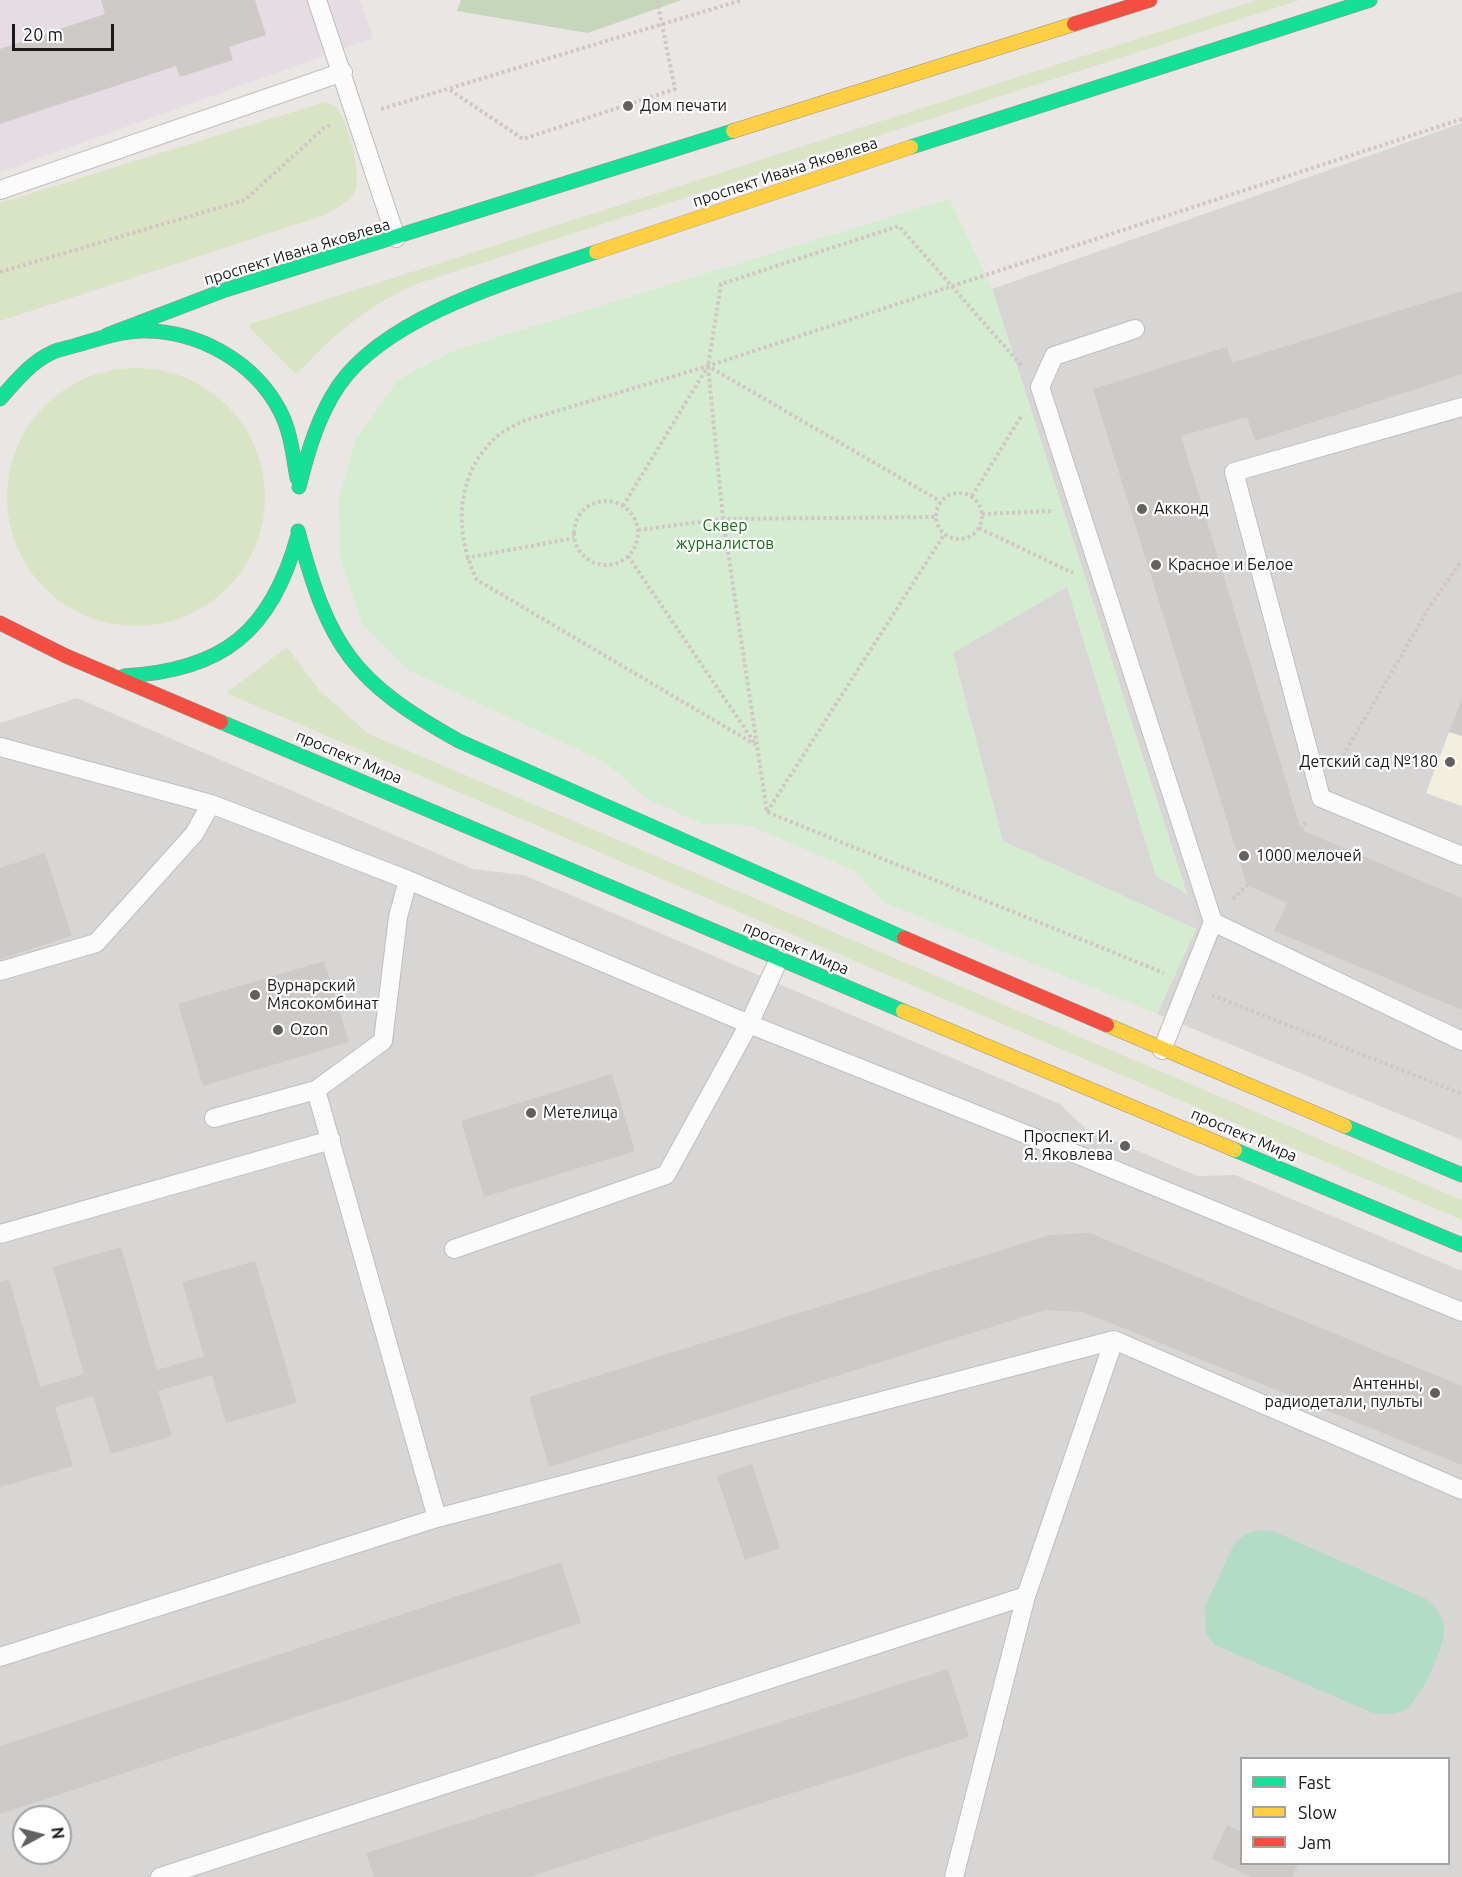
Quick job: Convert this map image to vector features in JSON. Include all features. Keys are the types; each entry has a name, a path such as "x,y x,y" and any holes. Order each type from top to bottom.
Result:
{"main road":[{"name":"проспект Ивана Яковлева","path":"107,334 225,290 396,238 660,152 835,101 1150,0"},
{"name":"проспект Ивана Яковлева","path":"107,334 150,331 188,337 222,352 258,379 280,411 292,446 299,493 309,442 326,403 356,366 391,337 440,310 520,278 820,177 1370,0"},
{"path":"10,365 107,334"},
{"path":"0,399 20,377 51,353"},
{"path":"119,676 167,672 211,658 246,634 273,603 291,566 298,526 310,583 332,633 348,659 372,686 412,716 459,741 775,882 1162,1050 1462,1175"},
{"path":"0,605 18,630"},
{"path":"0,623 18,630"},
{"name":"проспект Мира","path":"18,630 66,656 119,676 779,959 1462,1245"}],"lane":[{"path":"317,0 343,72 396,238"},
{"path":"0,190 343,72"},
{"path":"1135,329 1054,356 1040,387 1077,510 1213,922 1162,1050"},
{"path":"1462,407 1234,472 1322,798 1462,856"},
{"path":"5,751 211,804 408,880 1180,1203 1462,1312"},
{"path":"0,971 96,943 194,834 211,804"},
{"path":"214,1118 316,1090 383,1041 398,917 408,880"},
{"path":"1213,922 1462,1041"},
{"path":"454,1249 666,1175 749,1024 779,959"},
{"path":"316,1090 437,1518"},
{"path":"0,1234 331,1140"},
{"path":"954,1877 1026,1596 1114,1340"},
{"path":"0,1657 437,1518 1114,1340 1462,1490"},
{"path":"160,1877 1026,1596"}],"path":[{"path":"449,90 523,139 675,89 657,0"},
{"path":"370,112 663,26 742,0"},
{"path":"756,745 477,580 466,558 461,519 464,488 475,461 496,437 523,421 708,366 1462,119"},
{"path":"0,272 245,200 324,128 334,124"},
{"path":"767,812 723,519 708,366 721,284 899,226 954,286 1040,387 972,496"},
{"path":"708,366 940,501"},
{"path":"623,506 708,366"},
{"path":"955,492 972,496 982,514 979,528 963,539 944,535 935,517 940,501 955,492"},
{"path":"603,501 623,506 630,512 638,530 637,539 628,556 620,562 600,565 584,556 574,538 578,518 585,510 603,501"},
{"path":"982,514 1077,510"},
{"path":"638,530 723,519 935,517"},
{"path":"979,528 1104,587"},
{"path":"767,812 944,535"},
{"path":"466,558 574,538"},
{"path":"628,556 756,745"},
{"path":"1301,830 1322,798 1361,722 1430,606 1462,560"},
{"path":"767,812 1168,976"},
{"path":"1208,993 1462,1094"}],"shaded area":[{"path":"0,0 360,0 373,38 0,172"},
{"path":"1462,123 1462,1140 1157,1014 1196,929 1187,894 992,289"},
{"path":"1067,587 1156,876 1187,894 1196,929 1003,841 953,653"},
{"path":"77,698 473,869 524,875 1060,1104 1086,1129 1197,1176 1235,1175 1462,1271 1462,1877 0,1877 0,723"},
{"name":"Детский сад №180","path":"1462,698 1462,806 1426,793"}],"green space":[{"path":"461,0 681,0 588,33 457,11"},
{"path":"1258,0 1300,0 416,284 367,311 339,333 299,372 295,373 249,327 250,324"},
{"path":"325,102 334,106 344,121 355,160 357,183 355,191 342,205 325,215 0,321 0,203"},
{"name":"Сквер журналистов","path":"949,199 992,289 1187,894 1156,877 1067,587 953,654 1003,841 1196,929 1157,1014 883,902 855,871 749,825 703,824 647,799 605,762 410,671 362,623 340,557 339,498 356,439 398,380 453,351"},
{"path":"136,368 161,371 197,383 218,397 236,415 255,448 262,472 265,497 262,522 250,558 236,579 218,597 185,616 161,623 136,626 111,623 75,611 54,597 36,579 17,546 10,522 7,497 10,472 22,436 36,415 54,397 87,378 111,371"},
{"path":"287,647 320,691 369,734 1462,1200 1462,1220 226,693"},
{"path":"1259,1530 1273,1531 1426,1599 1435,1608 1442,1617 1444,1625 1442,1644 1432,1671 1418,1696 1410,1705 1396,1713 1373,1713 1215,1645 1206,1634 1205,1606 1234,1544 1246,1534"}],"building":[{"path":"101,0 255,0 266,35 229,47 233,60 180,77 176,66 0,124 0,49 105,14"},
{"path":"1462,291 1462,374 1255,441 1247,417 1181,436 1301,830 1462,898 1462,1010 1274,931 1287,903 1247,885 1093,389 1227,347 1232,363"},
{"path":"1462,698 1462,736 1449,732"},
{"path":"45,853 72,936 0,959 0,868"},
{"path":"324,961 349,1042 203,1086 178,1004"},
{"path":"612,1074 635,1151 484,1197 461,1121"},
{"path":"1090,1233 1462,1386 1462,1465 1083,1312 1045,1310 549,1467 529,1397 1050,1235"},
{"path":"121,1247 157,1370 204,1356 182,1282 255,1261 297,1403 226,1423 212,1375 158,1391 172,1436 111,1454 93,1396 55,1407 73,1466 0,1487 0,1282 9,1279 40,1387 84,1374 53,1267"},
{"path":"752,1464 780,1548 745,1560 717,1476"},
{"path":"561,1562 581,1623 27,1805 12,1805 12,1810 0,1814 0,1746"},
{"path":"948,1669 969,1737 529,1877 374,1877 366,1853"},
{"path":"1227,1825 1240,1831 1240,1865 1298,1865 1292,1877 1252,1877 1212,1859"}],"traffic: fast":[{"path":"911,147 1370,0"},
{"path":"107,335 225,290 733,131"},
{"path":"299,487 319,421 339,385 361,360 389,338 421,319 457,302 493,287 596,252"},
{"path":"0,399 30,367 57,350 108,336 140,331 182,336 202,342 239,363 269,393 287,427 297,478"},
{"path":"298,531 321,605 335,633 350,658 393,700 459,741 904,938"},
{"path":"124,676 159,672 190,665 216,654 238,640 257,621 273,597 287,569 298,535"},
{"path":"221,722 903,1011"},
{"path":"1345,1126 1462,1175"},
{"path":"1235,1150 1462,1245"}],"traffic: slow":[{"path":"733,131 1074,24"},
{"path":"596,252 911,147"},
{"path":"903,1011 1235,1150"},
{"path":"1107,1025 1345,1126"}],"traffic: jam":[{"path":"1074,24 1150,0"},
{"path":"0,623 66,656 221,722"},
{"path":"904,938 1107,1025"}],"place":[{"name":"Дом печати","path":"628,106"},
{"name":"Акконд","path":"1142,509"},
{"name":"Красное и Белое","path":"1156,565"},
{"name":"Детский сад №180","path":"1450,762"},
{"name":"1000 мелочей","path":"1244,856"},
{"name":"Вурнарский Мясокомбинат","path":"255,995"},
{"name":"Ozon","path":"278,1030"},
{"name":"Метелица","path":"531,1113"},
{"name":"Проспект И. Я. Яковлева","path":"1125,1146"},
{"name":"Антенны, радиодетали, пульты","path":"1435,1393"}]}
